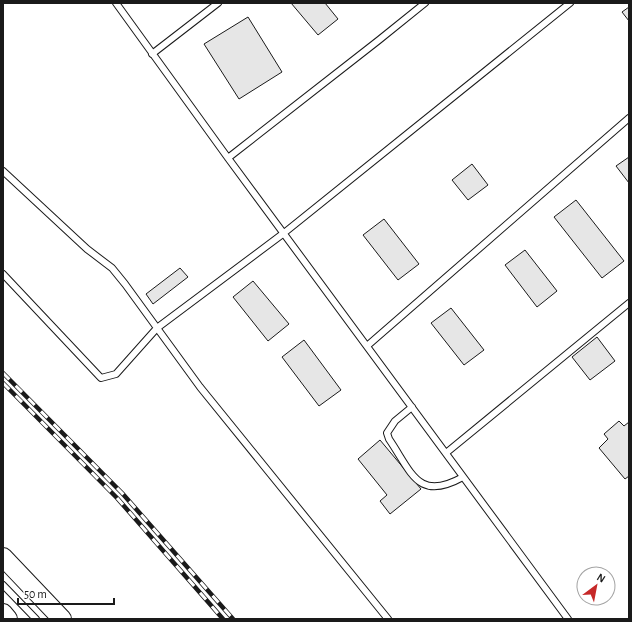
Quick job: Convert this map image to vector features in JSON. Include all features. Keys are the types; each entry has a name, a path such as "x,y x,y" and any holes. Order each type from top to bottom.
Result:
{"main road":[{"path":"3,558 62,619"},
{"path":"3,613 8,619"}],"lane":[{"path":"116,3 228,158 568,619"},
{"path":"152,54 218,3"},
{"path":"228,158 425,3"},
{"path":"3,274 101,378 116,374 157,328 284,233 570,3"},
{"path":"368,346 629,118"},
{"path":"3,171 87,249 112,268 205,393 388,619"},
{"path":"446,453 629,304"},
{"path":"412,407 394,421 388,432 389,439 412,474 423,484 433,488 449,484 463,477"},
{"path":"3,585 36,619"}],"building":[{"path":"291,3 325,3 338,19 318,35"},
{"path":"629,7 629,21 622,12"},
{"path":"248,17 282,72 239,99 204,44"},
{"path":"629,157 629,183 616,166"},
{"path":"472,164 488,185 468,200 452,180"},
{"path":"576,200 624,261 602,278 554,217"},
{"path":"384,219 419,264 398,280 363,235"},
{"path":"525,250 557,291 537,307 505,265"},
{"path":"180,268 188,277 153,304 146,294"},
{"path":"253,281 289,324 268,341 233,297"},
{"path":"451,308 484,350 464,365 431,323"},
{"path":"597,337 615,361 590,380 572,357"},
{"path":"304,340 341,390 319,406 282,357"},
{"path":"619,421 624,426 629,422 629,476 625,479 599,448 608,439 604,434"},
{"path":"380,440 421,489 390,514 380,501 387,495 358,459"}],"railway":[{"path":"3,373 122,493 233,619"},
{"path":"3,383 117,498 223,619"}]}
